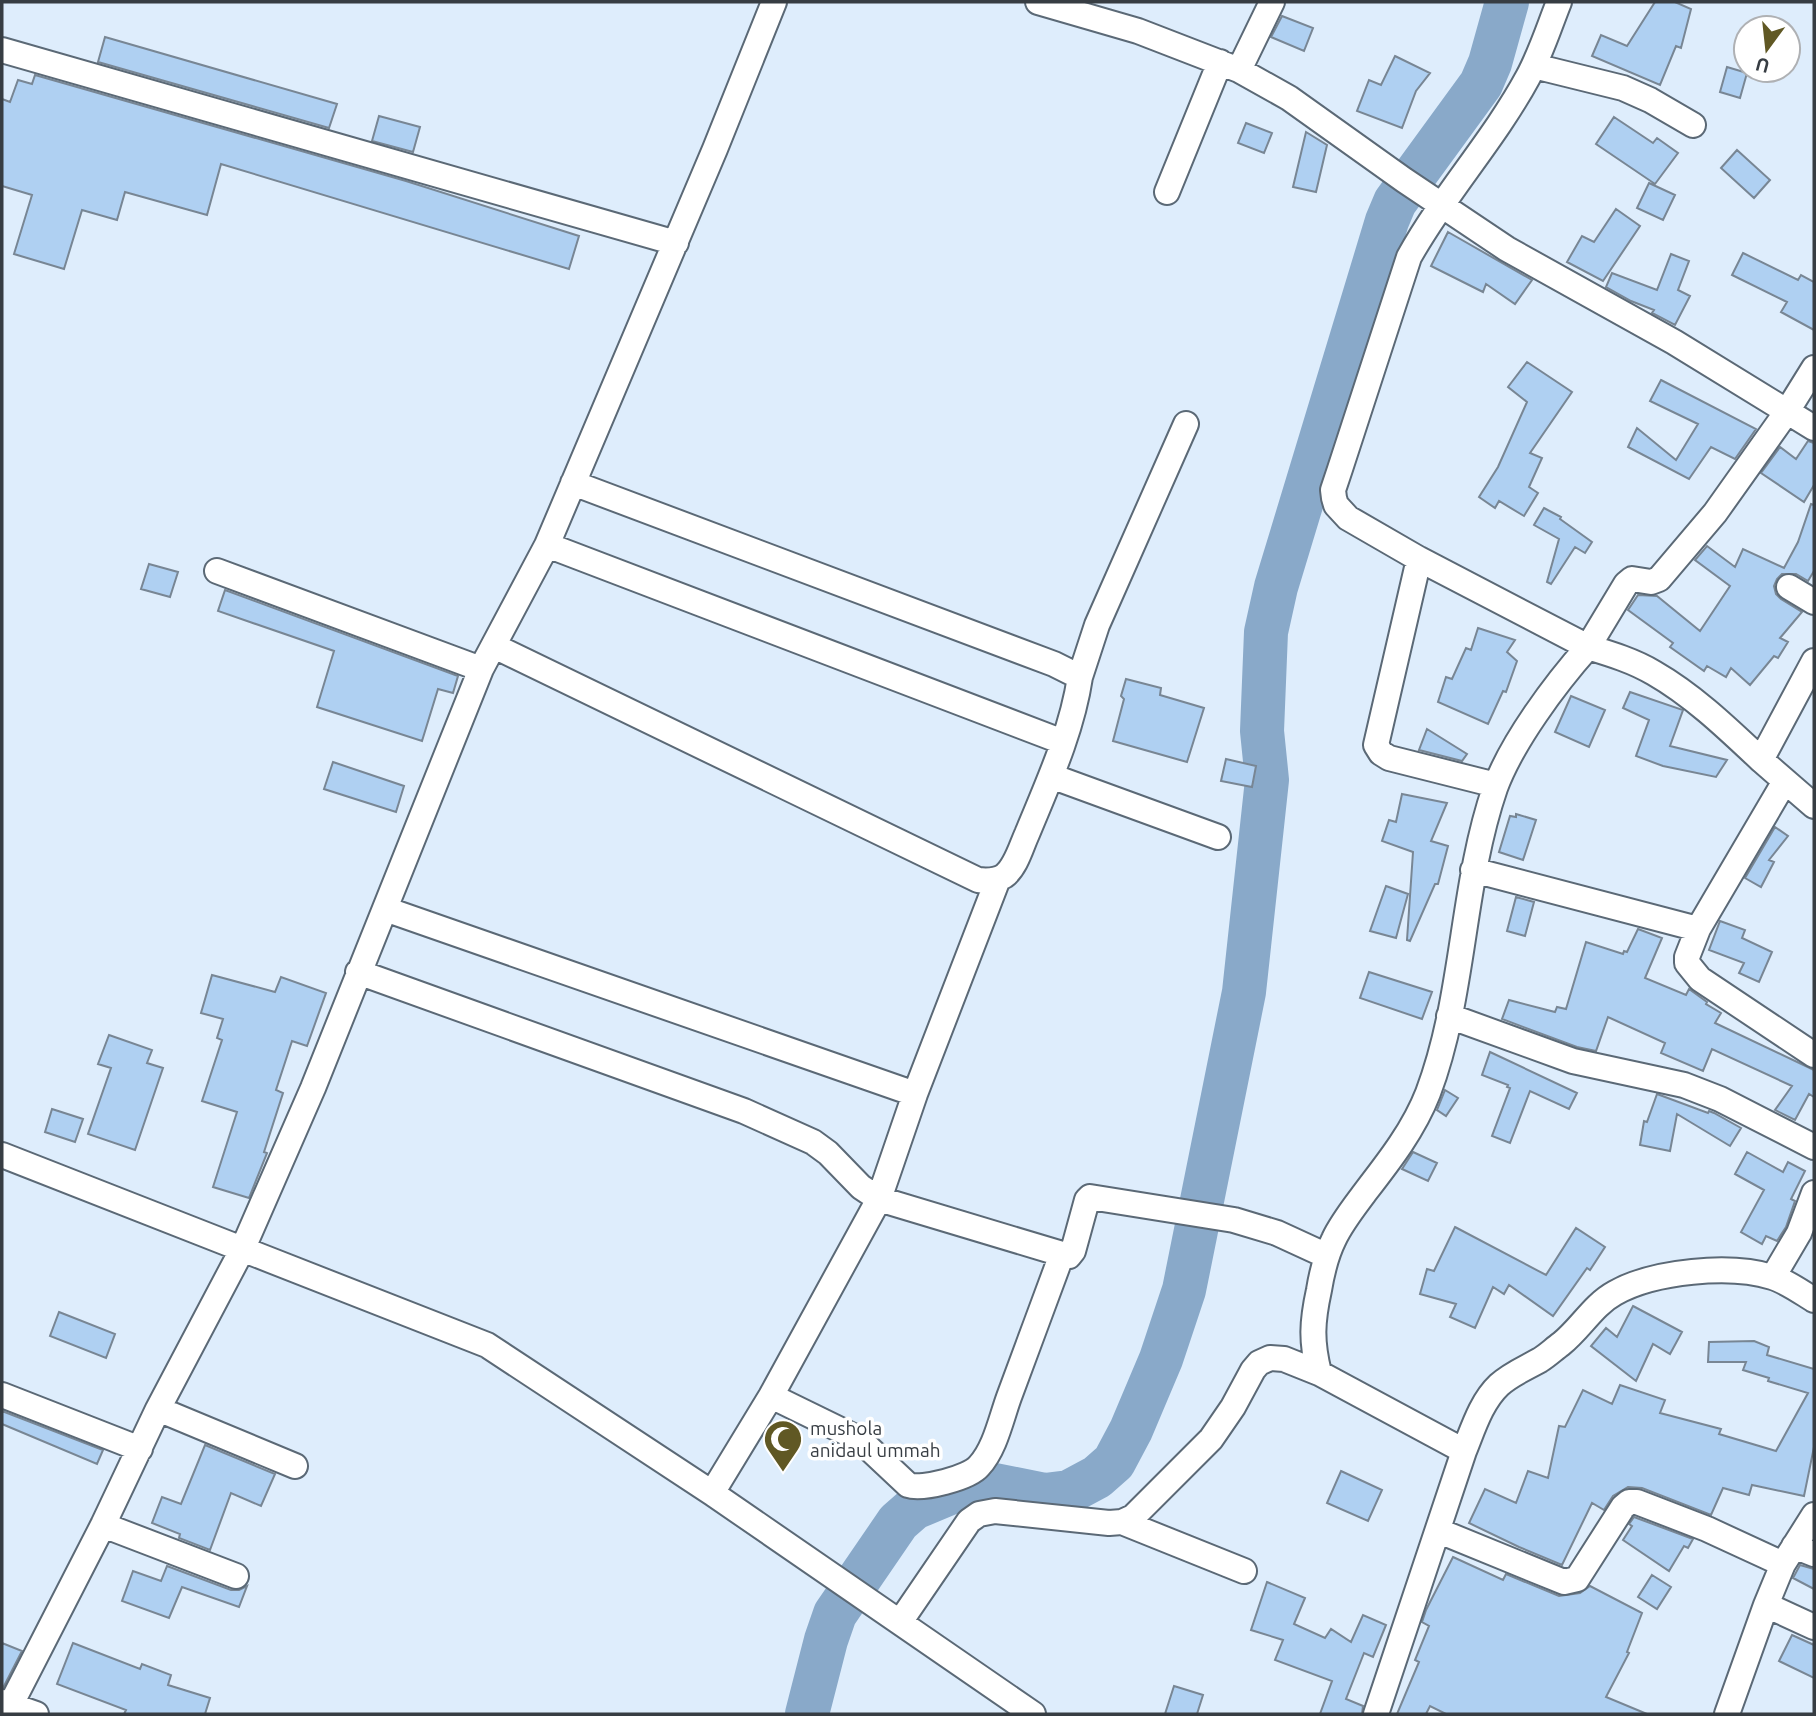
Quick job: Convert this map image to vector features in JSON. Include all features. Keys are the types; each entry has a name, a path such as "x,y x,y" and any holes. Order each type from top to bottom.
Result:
{"street":[{"path":"36,1714 6,1707 103,1525 158,1409 243,1248 313,1088 481,669 547,545 676,243 774,2"},
{"path":"1038,2 1138,31 1230,66 1289,98 1404,180 1507,248 1674,342 1814,428"},
{"path":"1167,192 1230,66 1272,2"},
{"path":"1559,2 1534,66 1483,148 1437,201 1409,257 1334,490 1336,505 1348,518 1419,559 1588,647 1626,659 1653,672 1683,692 1814,806"},
{"path":"2,50 676,243"},
{"path":"1534,66 1623,88 1693,125"},
{"path":"1319,1373 1312,1325 1327,1256 1334,1237 1347,1217 1391,1160 1428,1092 1450,1016 1473,870 1496,785 1544,702 1588,647 1626,584 1632,579 1651,582 1659,579 1715,513 1786,413 1814,368"},
{"path":"494,646 978,880 998,879 1005,875 1015,861 1051,776 1079,694 1080,677 1097,625 1186,424"},
{"path":"573,483 1054,664 1080,677"},
{"path":"547,545 1063,742"},
{"path":"1419,559 1376,745 1381,753 1389,758 1496,785"},
{"path":"217,571 481,669"},
{"path":"1789,587 1814,602"},
{"path":"1762,760 1814,661"},
{"path":"1051,776 1218,837"},
{"path":"1785,781 1698,929 1687,957 1689,968 1700,979 1814,1055"},
{"path":"1473,870 1698,929"},
{"path":"712,1493 771,1396 879,1199 915,1094 998,879"},
{"path":"385,909 915,1094"},
{"path":"358,972 755,1116 813,1142 828,1153 861,1187 879,1199 1062,1254 1069,1256 1073,1251 1090,1197 1234,1220 1277,1233 1327,1256"},
{"path":"1450,1016 1573,1061 1684,1085 1814,1147"},
{"path":"2,1155 488,1345 712,1493 1033,1714"},
{"path":"1773,1277 1800,1233 1814,1193"},
{"path":"771,1396 859,1440 908,1485 916,1488 929,1486 970,1473 980,1465 996,1432 1062,1254"},
{"path":"1376,1714 1464,1451 1480,1414 1499,1385 1542,1359 1569,1337 1598,1304 1617,1292 1648,1280 1700,1271 1735,1271 1773,1277 1814,1300"},
{"path":"893,1617 970,1521 979,1514 995,1511 1109,1523 1122,1522 1133,1517 1146,1507 1211,1439 1259,1363 1270,1358 1279,1357 1319,1373 1464,1451"},
{"path":"2,1395 140,1449"},
{"path":"158,1409 295,1466"},
{"path":"1439,1531 1571,1583 1577,1579 1623,1507 1637,1502 1707,1529 1797,1555"},
{"path":"1727,1714 1766,1605 1797,1555 1814,1515"},
{"path":"1122,1522 1244,1571"},
{"path":"103,1525 236,1576"},
{"path":"1766,1605 1814,1627"}],"building":[{"path":"1655,2 1675,2 1691,9 1681,48 1676,46 1660,85 1592,56 1601,35 1627,46"},
{"path":"1282,16 1313,28 1304,51 1271,37"},
{"path":"105,37 337,104 329,128 98,62"},
{"path":"1395,56 1430,73 1416,91 1402,128 1357,111 1369,80 1381,85"},
{"path":"1727,67 1732,68 1732,84 1744,84 1740,98 1720,92"},
{"path":"35,75 406,181 579,236 569,269 221,164 207,215 125,192 117,220 82,210 64,269 14,254 32,195 2,186 2,99 10,102 18,80 32,84"},
{"path":"379,116 420,127 413,152 372,141"},
{"path":"1614,117 1653,143 1657,138 1678,153 1655,184 1596,144"},
{"path":"1246,123 1272,133 1264,153 1238,143"},
{"path":"1306,132 1327,145 1316,192 1293,187"},
{"path":"1737,150 1770,180 1754,198 1721,168"},
{"path":"1649,183 1675,195 1663,220 1637,208"},
{"path":"1616,209 1640,226 1603,281 1567,262 1582,236 1594,242"},
{"path":"1448,232 1532,280 1515,304 1486,284 1483,292 1431,266"},
{"path":"1743,253 1798,280 1801,275 1814,282 1814,330 1781,312 1787,302 1732,275"},
{"path":"1671,254 1689,261 1678,290 1690,296 1675,325 1652,313 1654,310 1606,287 1612,273 1657,290"},
{"path":"1527,362 1572,392 1530,453 1542,458 1529,487 1538,493 1524,516 1499,501 1495,508 1479,497 1498,467 1527,402 1508,387"},
{"path":"1661,380 1756,429 1735,459 1711,447 1689,479 1628,447 1637,428 1676,460 1698,424 1650,401"},
{"path":"1808,441 1814,443 1814,485 1804,502 1761,473 1780,447 1796,459"},
{"path":"1811,504 1814,505 1814,571 1808,581 1796,574 1782,574 1774,586 1781,599 1802,612 1780,638 1788,642 1778,658 1774,656 1750,685 1731,668 1726,677 1707,666 1704,671 1670,647 1673,643 1628,610 1638,595 1657,596 1700,631 1730,586 1695,560 1707,546 1735,567 1743,549 1784,568 1798,542"},
{"path":"1544,508 1561,517 1560,519 1592,542 1585,553 1575,547 1551,584 1547,582 1559,539 1534,525"},
{"path":"149,564 178,572 170,597 141,589"},
{"path":"225,590 458,676 453,693 438,689 422,741 317,707 334,651 218,611"},
{"path":"1478,628 1515,640 1507,652 1517,661 1506,692 1503,691 1488,724 1438,702 1446,677 1452,679 1466,648 1471,650"},
{"path":"1126,679 1161,688 1160,695 1204,708 1187,762 1113,741 1124,699 1121,696"},
{"path":"1630,692 1683,710 1670,746 1727,760 1716,777 1663,766 1636,756 1649,720 1623,708"},
{"path":"1571,696 1605,710 1589,747 1555,732"},
{"path":"1427,729 1467,754 1462,761 1419,750"},
{"path":"1226,759 1256,766 1252,787 1221,781"},
{"path":"333,762 404,786 396,812 324,789"},
{"path":"1402,794 1447,803 1431,841 1448,846 1438,884 1435,884 1410,941 1407,940 1413,852 1382,841 1389,820 1396,822"},
{"path":"1516,814 1536,820 1523,860 1499,852 1510,816 1516,817"},
{"path":"1775,827 1788,836 1769,860 1774,862 1761,887 1745,878"},
{"path":"1386,886 1408,894 1396,938 1370,931"},
{"path":"1516,897 1534,902 1525,936 1507,931"},
{"path":"1720,921 1745,930 1742,938 1772,952 1759,982 1739,973 1744,963 1709,950"},
{"path":"1638,929 1662,938 1645,978 1686,995 1689,989 1721,1013 1715,1023 1814,1070 1814,1097 1809,1094 1795,1120 1775,1110 1792,1086 1712,1049 1703,1071 1661,1053 1665,1043 1608,1017 1596,1051 1577,1047 1502,1019 1509,1000 1555,1012 1557,1007 1566,1009 1586,942 1623,954 1624,951 1627,952"},
{"path":"1369,972 1432,992 1422,1019 1360,998"},
{"path":"212,975 275,992 281,977 326,993 307,1046 292,1041 276,1090 283,1093 264,1152 267,1153 249,1198 213,1187 237,1112 202,1101 222,1040 217,1038 223,1019 201,1013"},
{"path":"109,1035 152,1050 147,1063 163,1068 135,1150 88,1134 111,1068 98,1064"},
{"path":"1490,1052 1577,1093 1569,1109 1530,1091 1510,1143 1492,1136 1510,1088 1482,1075"},
{"path":"1445,1090 1458,1098 1446,1116 1437,1110"},
{"path":"1657,1094 1714,1113 1741,1128 1730,1146 1677,1114 1670,1151 1640,1145 1644,1121 1647,1122"},
{"path":"52,1109 83,1119 75,1142 45,1132"},
{"path":"1413,1152 1437,1163 1428,1181 1402,1169"},
{"path":"1747,1152 1783,1172 1788,1162 1805,1171 1791,1199 1795,1201 1786,1227 1777,1241 1766,1236 1762,1244 1741,1232 1764,1190 1735,1174"},
{"path":"1455,1227 1546,1275 1576,1228 1605,1247 1553,1316 1509,1285 1504,1294 1493,1287 1475,1328 1450,1317 1456,1304 1420,1294 1427,1269 1434,1271"},
{"path":"1633,1306 1682,1332 1670,1354 1653,1344 1636,1381 1591,1346 1606,1328 1617,1337"},
{"path":"59,1312 115,1334 106,1358 50,1336"},
{"path":"1754,1341 1769,1347 1767,1355 1814,1369 1814,1447 1804,1496 1752,1485 1749,1495 1723,1488 1711,1515 1642,1488 1628,1487 1613,1496 1604,1510 1592,1503 1562,1565 1469,1523 1485,1489 1516,1503 1528,1471 1548,1478 1559,1426 1565,1427 1583,1390 1612,1404 1620,1385 1665,1400 1660,1413 1721,1429 1719,1434 1776,1451 1808,1393 1743,1370 1746,1362 1708,1362 1709,1342"},
{"path":"2,1411 103,1450 97,1464 2,1424"},
{"path":"205,1445 275,1474 261,1506 231,1493 210,1550 179,1538 180,1534 152,1523 162,1497 181,1504"},
{"path":"1341,1471 1382,1490 1368,1521 1327,1503"},
{"path":"1634,1517 1693,1539 1688,1548 1684,1546 1669,1571 1623,1540"},
{"path":"1453,1557 1503,1580 1506,1574 1559,1596 1580,1593 1590,1586 1642,1613 1627,1652 1629,1653 1606,1697 1647,1714 1446,1714 1430,1706 1426,1714 1397,1714 1419,1662 1415,1660 1429,1626 1422,1622 1426,1610"},
{"path":"1800,1565 1814,1569 1814,1589 1793,1578"},
{"path":"167,1566 231,1590 247,1586 239,1607 182,1587 169,1618 122,1601 133,1571 161,1581"},
{"path":"1652,1575 1671,1587 1657,1609 1638,1597"},
{"path":"1267,1582 1305,1598 1294,1624 1325,1638 1331,1629 1351,1642 1363,1615 1386,1625 1373,1657 1364,1653 1346,1699 1363,1706 1362,1714 1320,1714 1332,1681 1275,1660 1283,1640 1251,1630"},
{"path":"1792,1635 1814,1645 1814,1678 1779,1661"},
{"path":"2,1643 22,1651 3,1688 2,1687"},
{"path":"73,1643 140,1669 142,1664 171,1675 168,1685 210,1698 205,1714 124,1714 126,1710 57,1684"},
{"path":"1174,1686 1203,1695 1197,1714 1165,1714"}],"waterway":[{"path":"807,1714 835,1614 898,1522 914,1508 969,1485 995,1485 1045,1495 1069,1492 1097,1477 1114,1462 1131,1430 1161,1359 1184,1290 1244,992 1267,780 1262,731 1266,632 1276,587 1387,221 1395,202 1481,84 1490,63 1507,2"}],"place":[{"name":"mushola anidaul ummah","path":"783,1473"}]}
